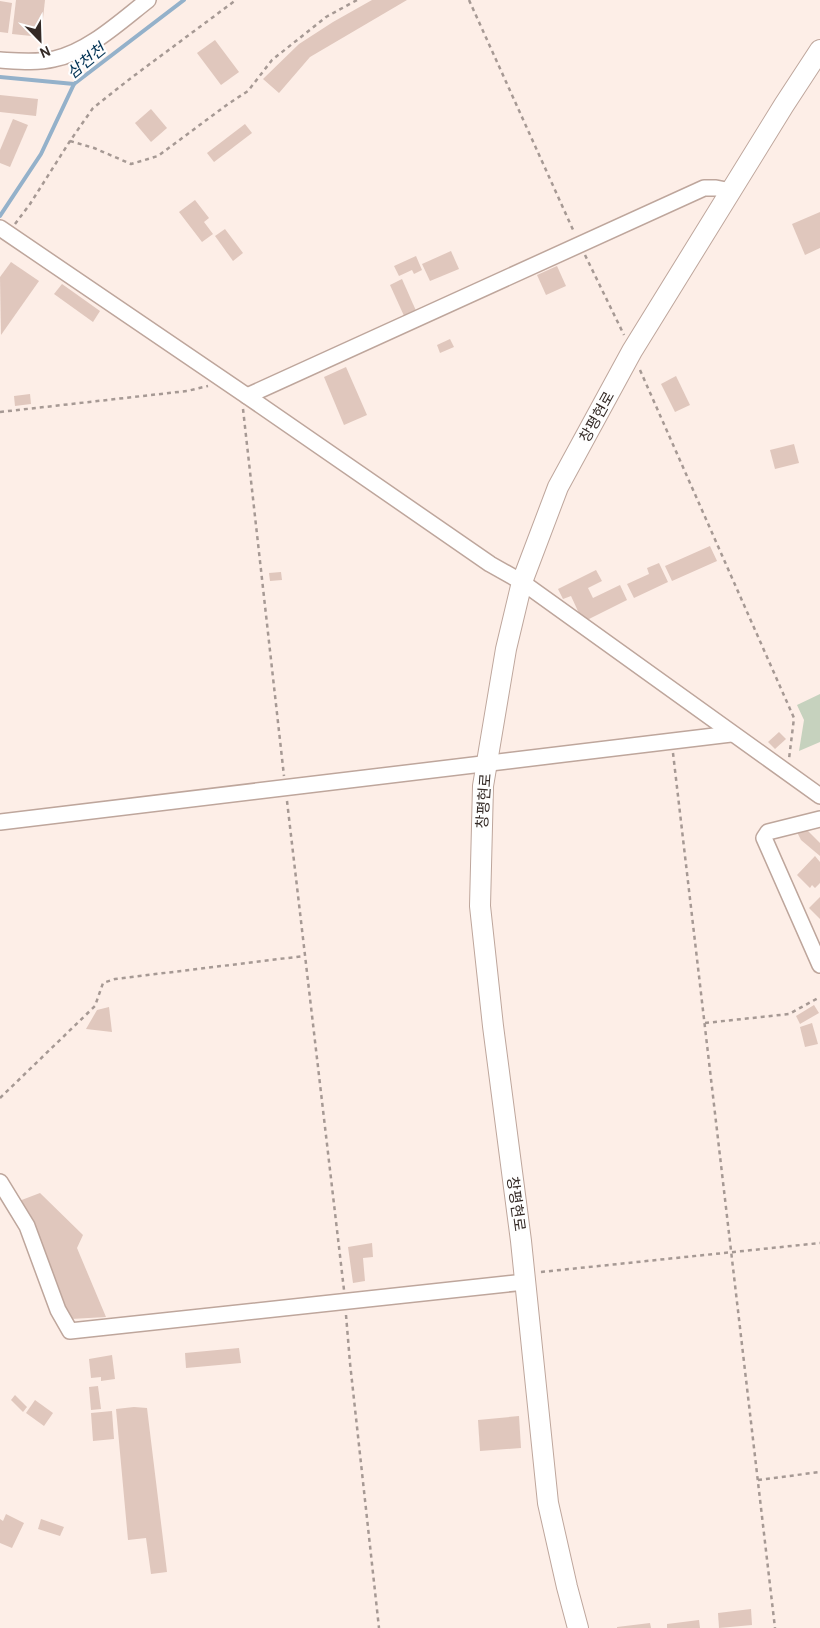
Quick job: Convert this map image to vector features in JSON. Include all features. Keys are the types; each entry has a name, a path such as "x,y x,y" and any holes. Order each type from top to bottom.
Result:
{"main road":[{"name":"창평현로","path":"578,1628 548,1503 525,1278 493,1026 480,906 483,786 486,764 506,649 522,582 558,487 632,351 820,50"}],"street":[{"path":"0,60 41,61 67,55 85,46 113,27 148,0"},
{"path":"248,396 704,188 716,188 730,192"},
{"path":"4,230 490,564 522,582 820,796"},
{"path":"0,822 732,734"},
{"path":"820,819 768,832 764,838 820,965"},
{"path":"0,1182 27,1226 58,1310 70,1331 345,1302 525,1278"}],"path":[{"path":"4,230 30,204 93,108 236,0"},
{"path":"70,141 94,148 131,164 158,156 248,91 272,60 326,17 357,0"},
{"path":"469,0 579,244 632,351 794,718 787,773"},
{"path":"0,412 187,391 207,386 222,379"},
{"path":"248,396 242,405 243,422 345,1302 379,1628"},
{"path":"672,741 775,1628"},
{"path":"0,1098 95,1006 103,983 115,979 304,956"},
{"path":"705,1023 789,1014 820,997"},
{"path":"525,1278 731,1252 820,1243"},
{"path":"758,1480 820,1472"}],"green space":[{"path":"820,694 820,742 799,751 804,720 797,705"}],"building":[{"path":"16,0 45,0 41,37 12,34"},
{"path":"372,0 407,0 310,57 279,93 263,79 299,44"},
{"path":"0,1 12,3 8,33 0,32"},
{"path":"215,40 239,72 221,85 197,53"},
{"path":"0,95 38,99 36,116 0,112"},
{"path":"151,109 167,128 151,142 135,123"},
{"path":"13,119 28,125 10,167 0,163 0,150"},
{"path":"245,124 252,133 214,162 207,153"},
{"path":"195,200 209,218 204,222 213,234 202,242 179,212"},
{"path":"820,212 820,248 805,255 792,224"},
{"path":"225,229 243,253 233,261 215,236"},
{"path":"451,251 459,269 430,281 422,264"},
{"path":"416,256 422,270 414,274 412,270 399,276 394,266"},
{"path":"11,262 39,281 1,335 0,277"},
{"path":"557,266 566,286 546,295 537,275"},
{"path":"402,279 417,313 405,318 390,285"},
{"path":"62,284 100,311 93,322 54,294"},
{"path":"450,339 454,347 440,353 437,345"},
{"path":"346,367 367,415 344,425 324,377"},
{"path":"676,376 690,405 675,412 661,384"},
{"path":"30,394 31,404 15,406 14,396"},
{"path":"794,444 799,463 775,469 770,450"},
{"path":"710,546 717,561 672,581 665,566"},
{"path":"659,563 668,582 634,598 627,584 649,574 647,568"},
{"path":"596,570 602,581 588,588 593,598 620,585 627,600 583,622 571,596 563,599 558,589"},
{"path":"281,572 282,580 270,581 269,573"},
{"path":"779,732 786,739 775,749 768,742"},
{"path":"807,830 820,843 820,856 801,840 797,832"},
{"path":"815,856 820,862 820,883 815,888 812,885 810,888 797,875"},
{"path":"820,897 820,919 809,908"},
{"path":"814,1005 819,1013 800,1024 796,1016"},
{"path":"109,1007 112,1032 86,1029 97,1010"},
{"path":"812,1023 818,1044 805,1047 800,1027"},
{"path":"40,1193 83,1235 77,1248 106,1317 71,1319 19,1201"},
{"path":"372,1243 373,1257 363,1258 365,1281 353,1283 348,1247"},
{"path":"239,1348 241,1363 186,1368 185,1353"},
{"path":"112,1355 115,1379 101,1381 101,1377 91,1378 89,1359"},
{"path":"98,1386 101,1409 91,1410 89,1387"},
{"path":"15,1395 27,1407 23,1412 11,1400"},
{"path":"35,1400 53,1413 44,1426 26,1413"},
{"path":"147,1408 167,1572 151,1574 146,1538 128,1540 116,1409"},
{"path":"112,1411 114,1439 93,1441 91,1413"},
{"path":"519,1416 521,1448 480,1451 478,1420"},
{"path":"6,1514 24,1523 12,1548 0,1543 0,1519 3,1521"},
{"path":"41,1519 64,1527 60,1536 38,1529"},
{"path":"751,1609 752,1625 719,1628 718,1613"},
{"path":"699,1620 700,1628 667,1628 667,1624"},
{"path":"650,1623 651,1628 617,1628 617,1627"}],"waterway":[{"name":"삼천천","path":"0,216 41,154 74,84 184,0"},
{"path":"0,77 74,84"}]}
